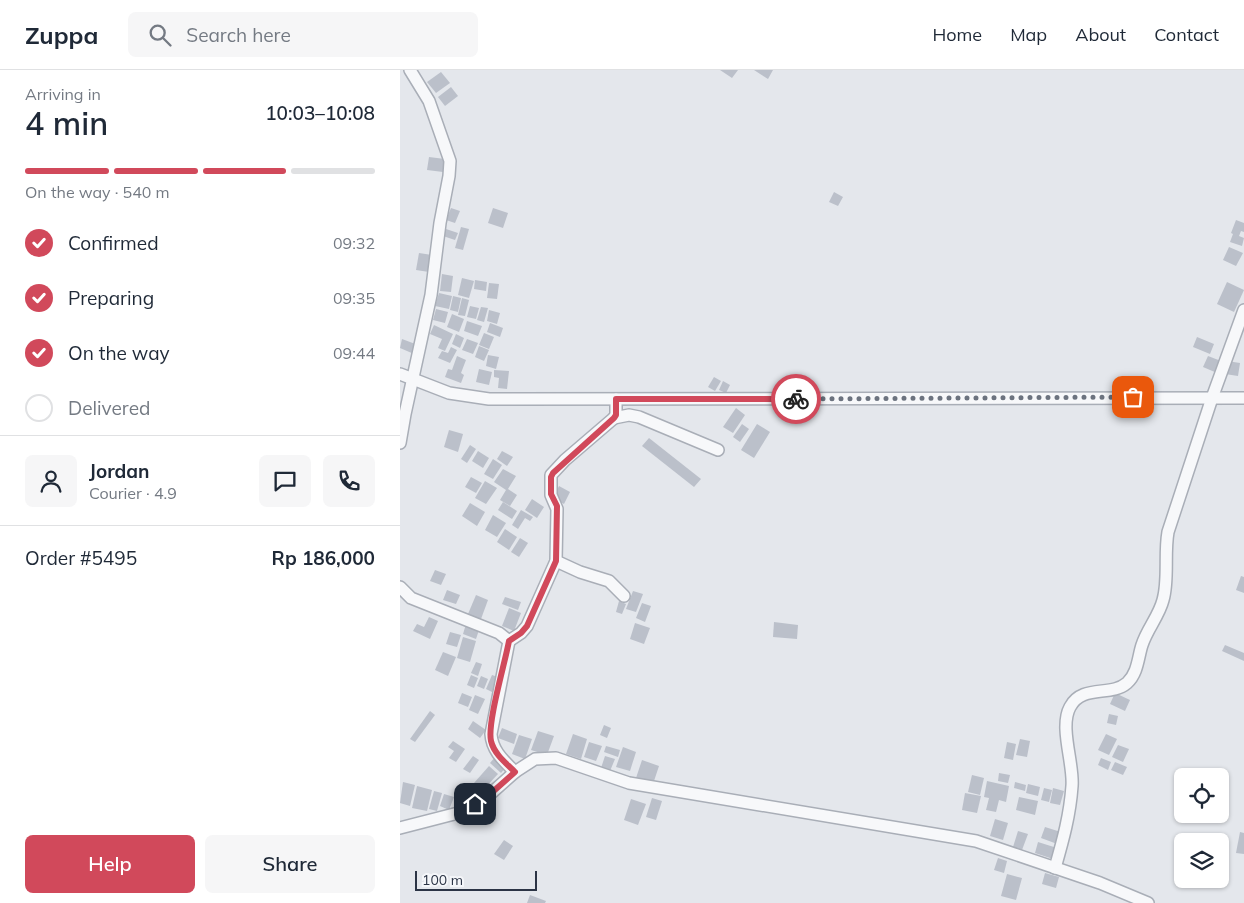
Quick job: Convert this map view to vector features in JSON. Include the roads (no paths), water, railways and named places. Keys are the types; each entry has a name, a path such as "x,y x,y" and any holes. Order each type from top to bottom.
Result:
{"street":[{"path":"400,443 431,295 450,161 429,101 410,70"},
{"path":"1056,868 1069,822 1072,783 1067,716 1075,700 1086,693 1120,688 1132,678 1136,670 1142,644 1164,599 1165,547 1168,532 1212,398 1244,310"},
{"path":"400,374 449,393 489,399 1244,398"},
{"path":"515,772 500,756 492,743 491,734 509,641 521,633 527,626 556,561 557,506 551,494 551,475 565,460 614,418 616,415 616,399"},
{"path":"614,418 629,415 639,417 718,450"},
{"path":"556,561 580,572 609,581 624,596"},
{"path":"400,588 411,598 499,633 509,641"},
{"path":"400,828 462,812 488,796 515,772 535,760 556,758 629,783 976,841 1100,883 1148,903"}]}
